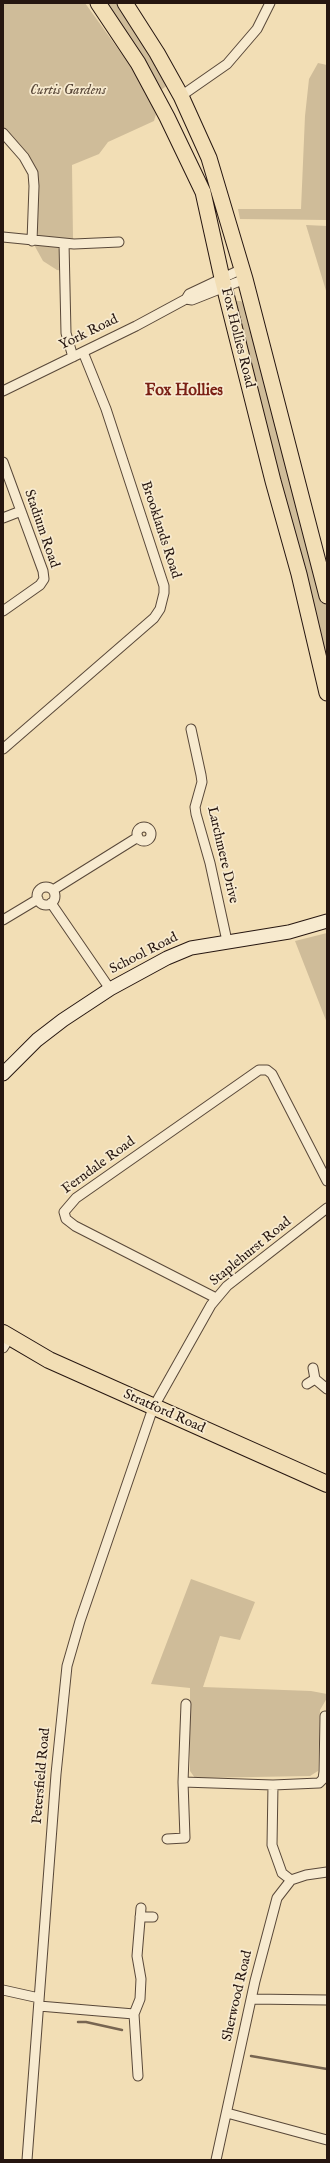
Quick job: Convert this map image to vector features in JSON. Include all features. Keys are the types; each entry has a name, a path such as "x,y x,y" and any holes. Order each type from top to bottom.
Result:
{"highway":[{"name":"Stratford Road","path":"5,1340 153,1408 327,1484"}],"main road":[{"name":"Fox Hollies Road","path":"98,3 138,63 161,105 203,192 223,282 273,481 299,574 327,693"},
{"name":"Fox Hollies Road","path":"125,3 157,53 181,96 209,158 244,274 327,596"},
{"path":"161,105 181,96"},
{"name":"School Road","path":"3,1074 37,1040 110,989 150,967 191,948 289,932 327,921"}],"street":[{"path":"181,96 227,64 257,30 270,3"},
{"path":"3,133 24,157 33,173 32,241"},
{"path":"3,237 64,243 119,242"},
{"path":"64,243 66,333 72,357"},
{"name":"York Road","path":"3,391 186,299 189,294 244,274"},
{"name":"Brooklands Road","path":"3,749 154,618 160,609 164,593 164,586 106,409 83,352"},
{"name":"Stadium Road","path":"3,462 43,571 44,579 40,585 3,611"},
{"path":"3,518 21,511"},
{"name":"Larchmere Drive","path":"191,729 201,775 195,807 196,814 210,863 227,941"},
{"path":"52,890 138,837"},
{"path":"47,887 52,890 55,898 51,903 44,905 38,899 37,893 41,888 47,887"},
{"path":"3,920 38,899"},
{"path":"51,903 110,989"},
{"name":"Ferndale Road","path":"216,1298 75,1226 66,1219 64,1212 76,1198 259,1070 266,1070 272,1074 327,1181"},
{"name":"Staplehurst Road","path":"153,1408 216,1298 227,1286 327,1208"},
{"path":"313,1368 311,1382 327,1389"},
{"name":"Petersfield Road","path":"28,2160 56,1774 67,1666 88,1599 153,1408"},
{"path":"167,1839 190,1838 184,1782 186,1704"},
{"path":"184,1782 321,1786 324,1772 325,1716"},
{"path":"273,1785 272,1845 282,1873 291,1880 306,1875 327,1872"},
{"name":"Sherwood Road","path":"216,2160 251,1999 275,1902 280,1891 291,1880"},
{"path":"138,2076 134,2014 140,1999 141,1980 137,1956 140,1912 153,1917"},
{"path":"3,1990 39,2002 134,2014"},
{"path":"251,1999 327,2000"},
{"path":"227,2113 327,2140"}],"green space":[{"name":"Curtis Gardens","path":"3,3 85,3 134,71 156,114 154,121 108,142 99,154 72,165 73,239 38,236 28,155 3,127"},
{"path":"104,3 119,3 169,84 161,90 156,87"},
{"path":"318,63 327,65 327,220 240,219 238,209 301,209 305,116 309,79"},
{"path":"306,225 327,226 327,294"},
{"path":"32,241 64,243 65,271 57,270 43,261"},
{"path":"241,301 248,309 321,583 327,610 327,670 235,302"},
{"path":"327,933 327,1023 295,941"},
{"path":"191,1579 255,1602 240,1640 220,1636 203,1687 311,1691 327,1694 327,1698 320,1710 318,1771 310,1776 195,1778 190,1771 190,1688 151,1684"}],"waterway":[{"path":"78,2022 86,2022 122,2030"},
{"path":"251,2056 327,2069"}],"district":[{"name":"Fox Hollies","path":"184,392"}]}
